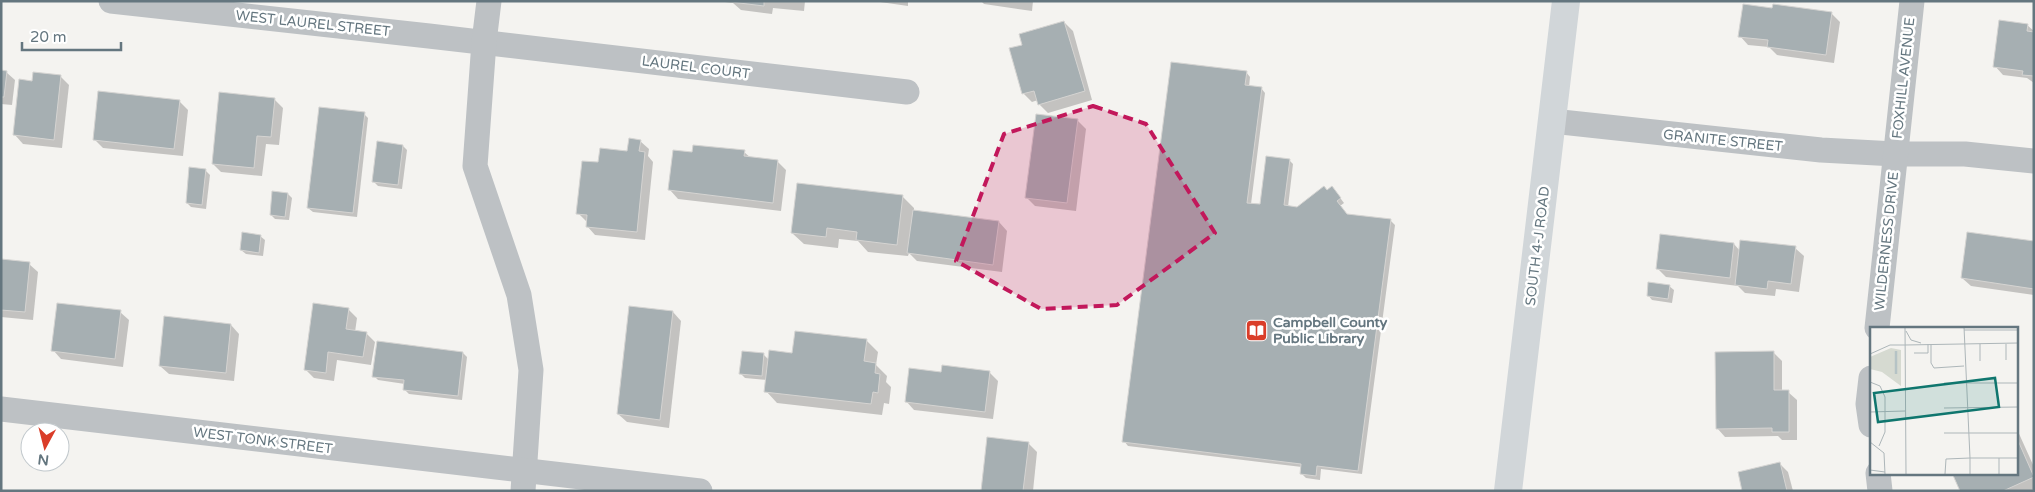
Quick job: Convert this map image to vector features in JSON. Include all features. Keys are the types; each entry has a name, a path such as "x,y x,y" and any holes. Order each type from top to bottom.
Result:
{"main road":[{"name":"SOUTH 4-J ROAD","path":"1508,491 1566,1"}],"street":[{"name":"WEST LAUREL STREET","path":"111,1 484,42"},
{"path":"489,1 484,42 475,166 519,296 531,370 524,481"},
{"name":"FOXHILL AVENUE","path":"1895,154 1912,1"},
{"name":"LAUREL COURT","path":"484,42 907,92"},
{"name":"GRANITE STREET","path":"1552,121 1821,150 1895,154 1965,154 2034,161"},
{"name":"WILDERNESS DRIVE","path":"1876,327 1895,154"},
{"path":"1870,387 1868,404 1870,419"},
{"name":"WEST TONK STREET","path":"1,409 524,481 700,491"},
{"path":"1878,474 1880,491"}],"highlighted area":[{"path":"1093,106 1146,124 1215,233 1117,305 1041,309 956,261 1004,134"}],"building":[{"path":"764,1 764,6 731,2"},
{"path":"1743,4 1772,8 1773,4 1832,12 1826,55 1767,47 1768,40 1738,37"},
{"path":"1999,20 2028,24 2027,31 2034,32 2034,76 2022,75 2023,71 1993,67"},
{"path":"1064,21 1085,91 1038,105 1034,91 1022,94 1009,48 1022,45 1019,34"},
{"name":"Campbell County Public Library","path":"1171,62 1247,71 1245,85 1262,87 1247,203 1260,204 1266,156 1290,159 1284,205 1297,207 1324,186 1327,190 1332,186 1341,198 1337,201 1347,214 1391,219 1358,471 1317,466 1316,476 1300,474 1301,464 1122,442"},
{"path":"1,70 7,71 4,97 1,97"},
{"path":"33,72 61,75 54,140 13,135 19,79 32,81"},
{"path":"98,91 180,100 174,149 93,140"},
{"path":"219,92 275,98 271,137 257,136 254,168 212,164"},
{"path":"319,107 365,112 353,213 307,208"},
{"path":"1036,114 1078,119 1067,203 1025,198"},
{"path":"629,138 641,140 639,151 645,152 637,232 586,227 587,215 576,214 582,161 598,162 600,148 627,151"},
{"path":"377,141 403,145 398,185 372,182"},
{"path":"693,145 745,150 744,156 778,160 773,203 668,190 673,150 692,152"},
{"path":"189,167 206,169 202,205 186,203"},
{"path":"797,183 903,195 897,245 856,240 857,232 827,228 826,237 791,233"},
{"path":"272,191 288,193 285,217 270,215"},
{"path":"913,210 999,221 993,265 907,253"},
{"path":"242,232 261,235 259,253 240,250"},
{"path":"1967,232 2034,241 2034,289 1961,278"},
{"path":"1660,234 1734,243 1730,278 1656,269"},
{"path":"1740,240 1796,246 1791,284 1768,281 1767,289 1735,285"},
{"path":"1,259 30,262 25,312 1,310"},
{"path":"1648,282 1670,285 1668,299 1647,296"},
{"path":"57,303 121,310 115,359 51,351"},
{"path":"313,303 349,308 346,329 367,332 363,357 328,352 326,373 304,370"},
{"path":"629,306 673,311 660,420 617,414"},
{"path":"164,316 231,324 226,373 159,366"},
{"path":"795,331 867,339 864,361 876,363 875,373 880,374 878,393 873,392 871,404 764,392 769,350 792,353"},
{"path":"377,341 463,352 458,396 403,390 404,380 372,377"},
{"path":"742,351 764,353 762,376 739,374"},
{"path":"1774,351 1774,390 1789,390 1789,432 1772,432 1772,428 1716,429 1715,352"},
{"path":"942,365 990,371 985,412 905,402 909,368 941,372"},
{"path":"987,437 1029,442 1023,491 981,491"},
{"path":"2018,441 2034,477 2003,491 1960,491 1952,474 2018,474"},
{"path":"1780,462 1787,491 1742,491 1738,472"}],"place":[{"name":"Campbell County Public Library","path":"1257,330"}]}
